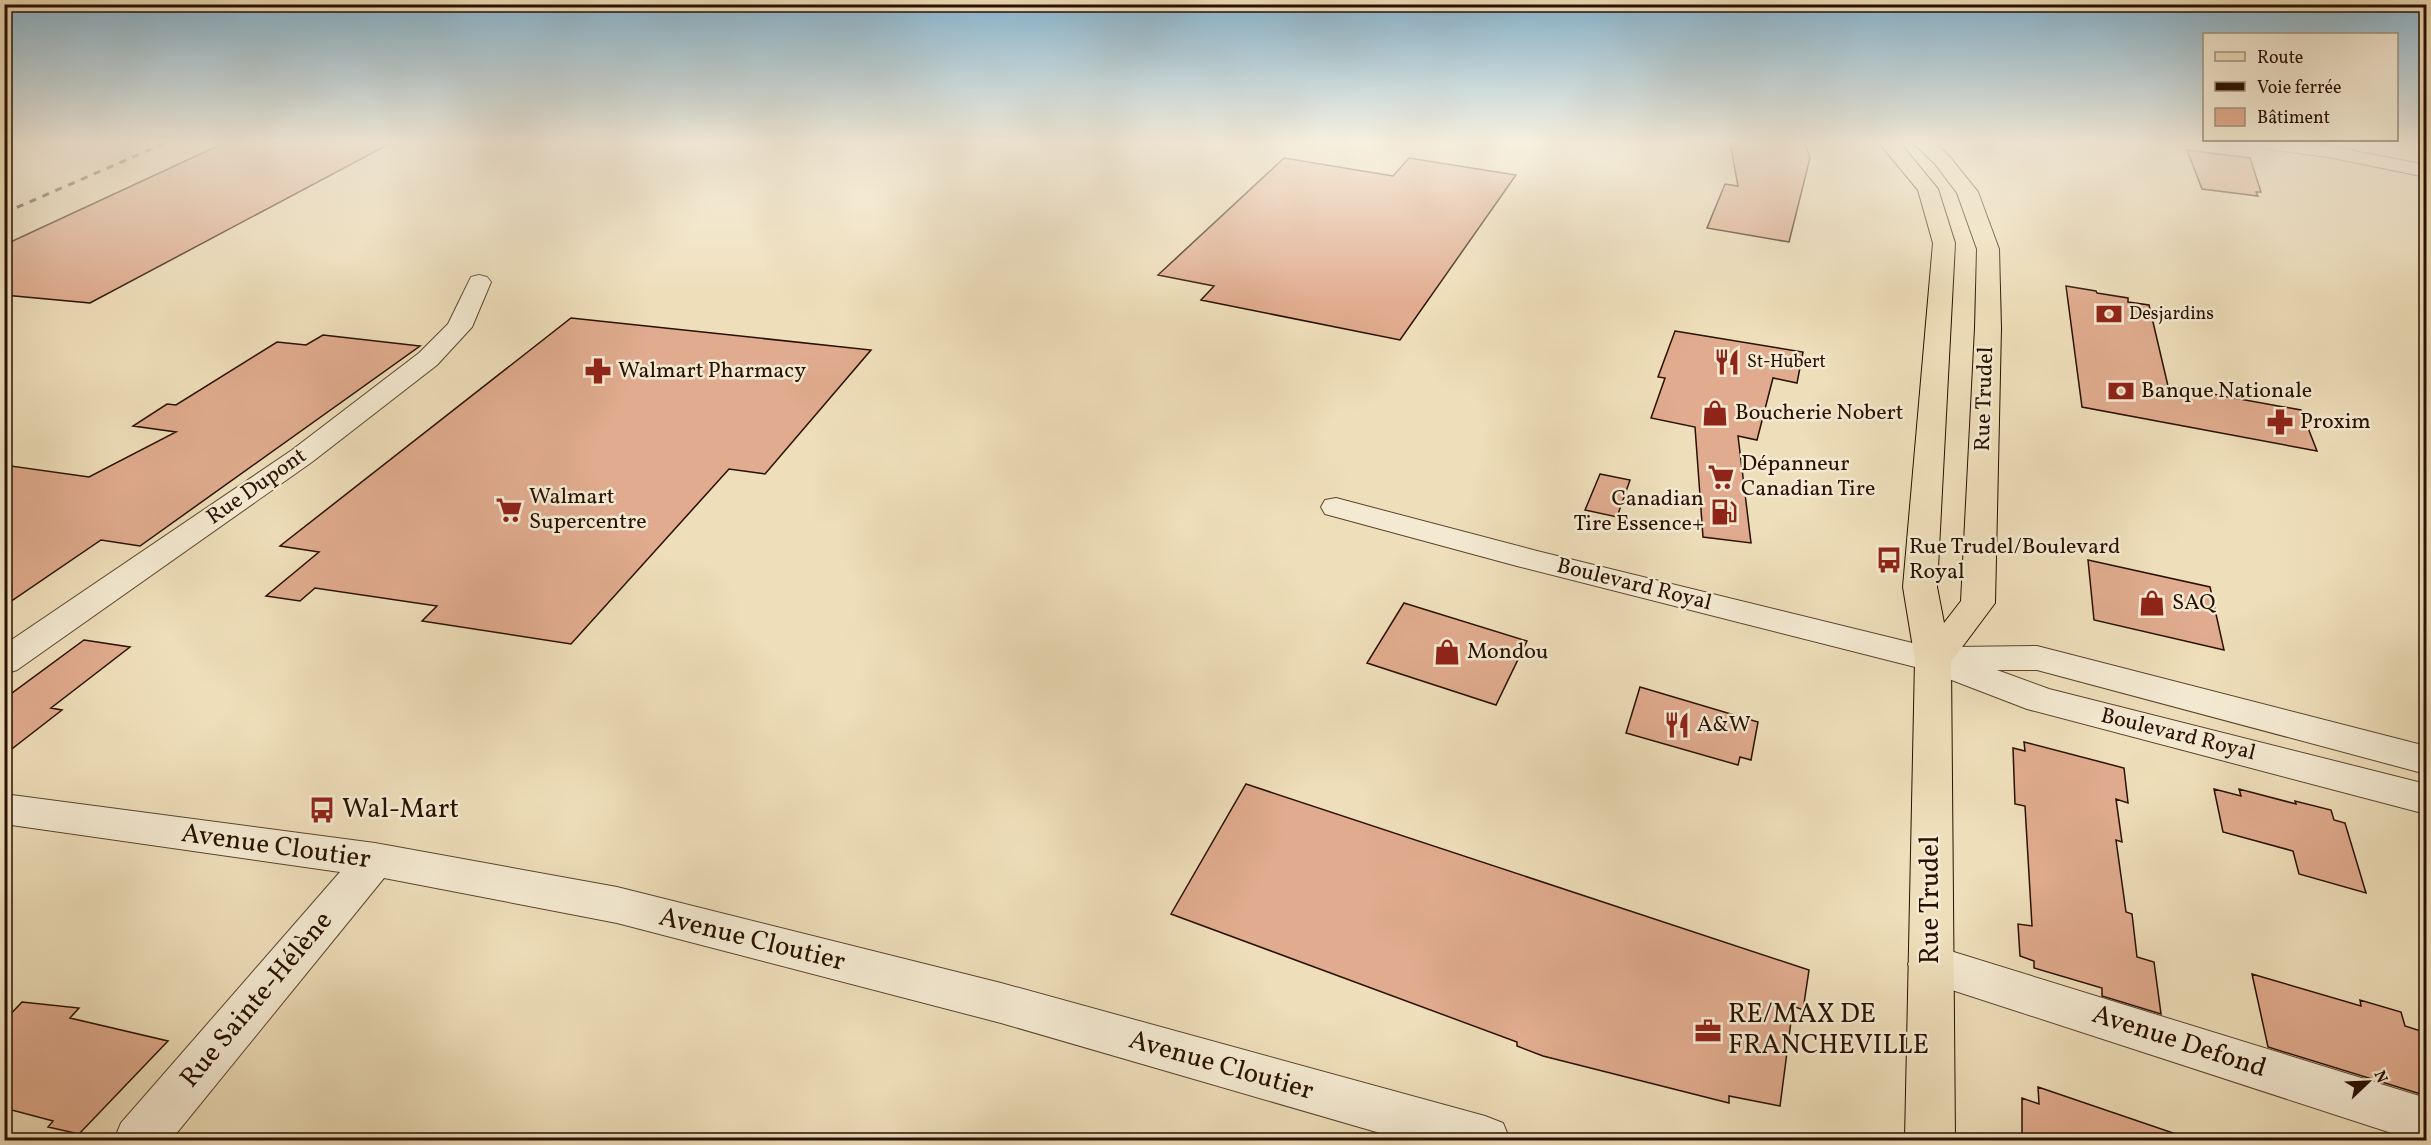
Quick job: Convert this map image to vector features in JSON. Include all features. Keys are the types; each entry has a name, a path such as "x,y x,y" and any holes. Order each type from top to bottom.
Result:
{"main road":[{"name":"Rue Trudel","path":"1930,196 1944,243 1920,586 1933,660 1930,1140"},
{"name":"Rue Trudel","path":"1933,660 1978,603 1988,328 1988,249 1969,196"}],"street":[{"name":"Rue Dupont","path":"4,662 302,456 428,359 459,327 479,282"},
{"name":"Boulevard Royal","path":"1336,507 1529,559 1933,660 2040,700 2427,799"},
{"name":"Boulevard Royal","path":"1933,660 2037,658 2427,760"},
{"name":"Avenue Cloutier","path":"4,809 375,861 641,911 1001,1003 1485,1140"},
{"name":"Rue Sainte-Hélène","path":"139,1140 375,861"},
{"name":"Avenue Defond","path":"1931,964 2427,1120"}],"building":[{"path":"109,196 290,196 90,303 4,295 4,245"},
{"path":"1243,196 1501,196 1400,340 1201,300 1214,286 1158,275"},
{"path":"1720,196 1800,196 1789,242 1707,228"},
{"path":"2066,286 2128,298 2128,302 2149,305 2168,386 2301,410 2317,451 2082,407"},
{"name":"Walmart Supercentre","path":"571,318 871,350 765,474 729,469 571,644 422,621 437,606 315,588 300,601 266,596 319,552 280,546"},
{"path":"1675,331 1803,352 1797,383 1773,378 1757,440 1738,436 1751,543 1703,537 1695,427 1651,418 1665,378 1658,377"},
{"path":"323,335 420,346 140,546 101,540 4,606 4,465 89,477 176,432 133,426 167,404 176,405 277,342 306,345"},
{"path":"1600,474 1630,480 1617,517 1585,510"},
{"path":"2088,560 2210,587 2224,650 2094,620"},
{"name":"Mondou","path":"1404,603 1527,641 1496,705 1367,663"},
{"path":"84,640 130,647 51,708 62,710 4,755 4,699"},
{"name":"A&W","path":"1640,687 1758,722 1751,760 1740,757 1738,765 1626,733"},
{"path":"2024,742 2124,768 2128,803 2116,799 2122,842 2116,840 2126,912 2132,914 2137,957 2154,962 2161,1014 2102,996 2102,988 2034,968 2034,961 2020,956 2018,924 2032,926 2025,806 2015,804 2013,748 2025,751"},
{"path":"1246,784 1809,970 1803,1010 1793,1006 1780,1106 1729,1096 1729,1103 1543,1056 1517,1046 1517,1042 1171,914"},
{"path":"2214,789 2241,796 2239,789 2296,804 2295,801 2331,810 2334,820 2345,823 2366,893 2299,874 2293,851 2223,832"},
{"path":"2252,974 2361,1006 2360,1000 2401,1012 2405,1026 2427,1033 2427,1096 2268,1047"},
{"path":"22,1002 79,1008 70,1018 168,1041 79,1134 48,1127 53,1121 4,1108 4,1021"},
{"path":"2038,1087 2182,1136 2182,1140 2022,1140 2022,1098 2039,1104"}],"railway":[{"path":"4,213 42,196"}],"place":[{"name":"Desjardins","path":"2109,314"},
{"name":"St-Hubert","path":"1727,362"},
{"name":"Walmart Pharmacy","path":"598,371"},
{"name":"Banque Nationale","path":"2121,391"},
{"name":"Boucherie Nobert","path":"1715,413"},
{"name":"Proxim","path":"2280,422"},
{"name":"Dépanneur Canadian Tire","path":"1721,477"},
{"name":"Walmart Supercentre","path":"509,510"},
{"name":"Canadian Tire Essence+","path":"1724,512"},
{"name":"Rue Trudel/Boulevard Royal","path":"1889,560"},
{"name":"SAQ","path":"2152,603"},
{"name":"Mondou","path":"1447,652"},
{"name":"A&W","path":"1677,725"},
{"name":"Wal-Mart","path":"322,810"},
{"name":"RE/MAX DE FRANCHEVILLE","path":"1708,1031"}]}
